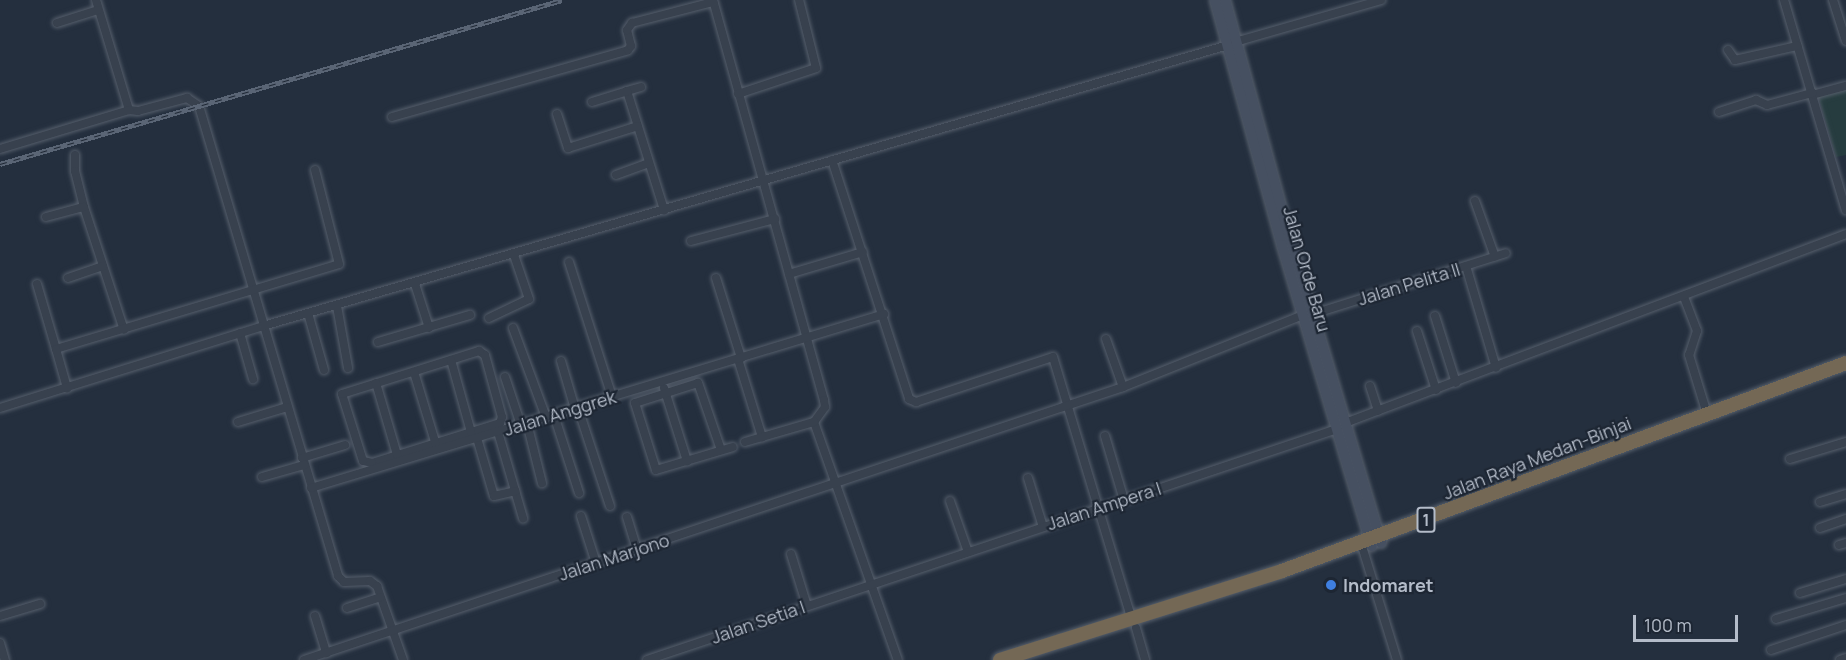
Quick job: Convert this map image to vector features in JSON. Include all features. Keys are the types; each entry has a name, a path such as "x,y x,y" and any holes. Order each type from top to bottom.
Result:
{"highway":[{"name":"Jalan Raya Medan-Binjai","path":"1026,659 1371,543 1846,363"},
{"name":"Jalan Raya Medan-Binjai","path":"1713,414 1846,371"},
{"name":"Jalan Raya Medan-Binjai","path":"1000,660 1134,624"}],"main road":[{"name":"Jalan Orde Baru","path":"1215,0 1230,44 1341,426 1371,543"},
{"name":"Jalan Orde Baru","path":"1225,0 1230,44"}],"street":[{"path":"96,0 129,110"},
{"path":"738,94 816,68 799,0"},
{"path":"0,408 263,326 415,284 1381,0"},
{"path":"1784,0 1846,210"},
{"path":"1833,0 1846,41"},
{"path":"392,117 628,50 631,46 627,30 632,23 713,1 738,94 776,219 825,407 814,422 745,442"},
{"path":"57,23 98,10"},
{"path":"1728,50 1735,60 1797,46"},
{"path":"1719,112 1756,100 1767,105 1846,86"},
{"path":"592,102 641,87"},
{"path":"627,92 664,210"},
{"path":"0,149 129,110 138,111 182,98 192,100 199,106 338,576 344,582 374,582 403,660"},
{"path":"556,114 567,148 638,126"},
{"path":"75,155 75,171 84,207 124,330"},
{"path":"832,160 912,402 1053,357 1144,660"},
{"path":"616,175 649,163"},
{"path":"56,349 339,264 315,170"},
{"path":"1475,201 1495,257"},
{"path":"46,217 84,207"},
{"path":"691,241 776,219"},
{"name":"Jalan Ampera I","path":"870,584 1341,426 1846,234"},
{"path":"789,274 863,252"},
{"name":"Jalan Pelita II","path":"1069,406 1308,315 1506,253"},
{"path":"489,318 529,299 514,255"},
{"path":"569,262 612,398"},
{"path":"68,278 103,266"},
{"path":"1466,266 1496,368"},
{"path":"716,278 762,437"},
{"path":"37,284 67,388"},
{"path":"415,284 429,328"},
{"path":"1684,297 1697,331 1689,355 1713,414"},
{"path":"337,306 348,368"},
{"path":"308,313 324,370"},
{"name":"Jalan Anggrek","path":"311,488 437,446 474,435 498,432 884,314"},
{"path":"378,342 470,315"},
{"path":"1435,316 1456,383"},
{"path":"513,328 546,417"},
{"path":"1417,331 1436,390"},
{"path":"240,333 254,379"},
{"path":"1106,339 1123,387"},
{"path":"414,372 437,446 372,463 363,461 342,397 376,383 479,351 485,355 502,420 474,435"},
{"path":"451,360 494,496 515,491"},
{"path":"561,361 610,506"},
{"path":"505,377 524,424 542,483"},
{"path":"663,382 687,461"},
{"path":"376,383 397,455"},
{"path":"721,450 701,386 694,383 635,403 655,468 733,447"},
{"path":"1370,386 1378,411"},
{"path":"238,422 287,406"},
{"name":"Jalan Marjono","path":"304,660 1069,406"},
{"path":"554,415 579,493"},
{"path":"814,422 898,660"},
{"path":"498,432 523,518"},
{"path":"1105,436 1124,500"},
{"path":"1790,459 1846,442"},
{"path":"262,477 345,444"},
{"path":"1028,478 1043,527"},
{"path":"1820,502 1846,494"},
{"path":"950,501 968,552"},
{"path":"581,516 596,563"},
{"path":"627,517 637,550"},
{"path":"1820,528 1846,519"},
{"path":"1371,543 1398,660"},
{"path":"791,554 807,606"},
{"path":"1800,593 1846,579"},
{"name":"Jalan Setia I","path":"646,660 671,656 870,584"},
{"path":"347,608 380,597"},
{"path":"1776,619 1846,598"},
{"path":"0,616 40,604"},
{"path":"315,616 326,653"},
{"path":"1770,650 1846,625"},
{"path":"0,643 5,660"},
{"path":"1840,660 1846,658"}],"green space":[{"path":"1846,89 1846,155 1836,157 1818,96"}],"railway":[{"path":"0,164 562,0"}],"place":[{"name":"Indomaret","path":"1331,585"}]}
